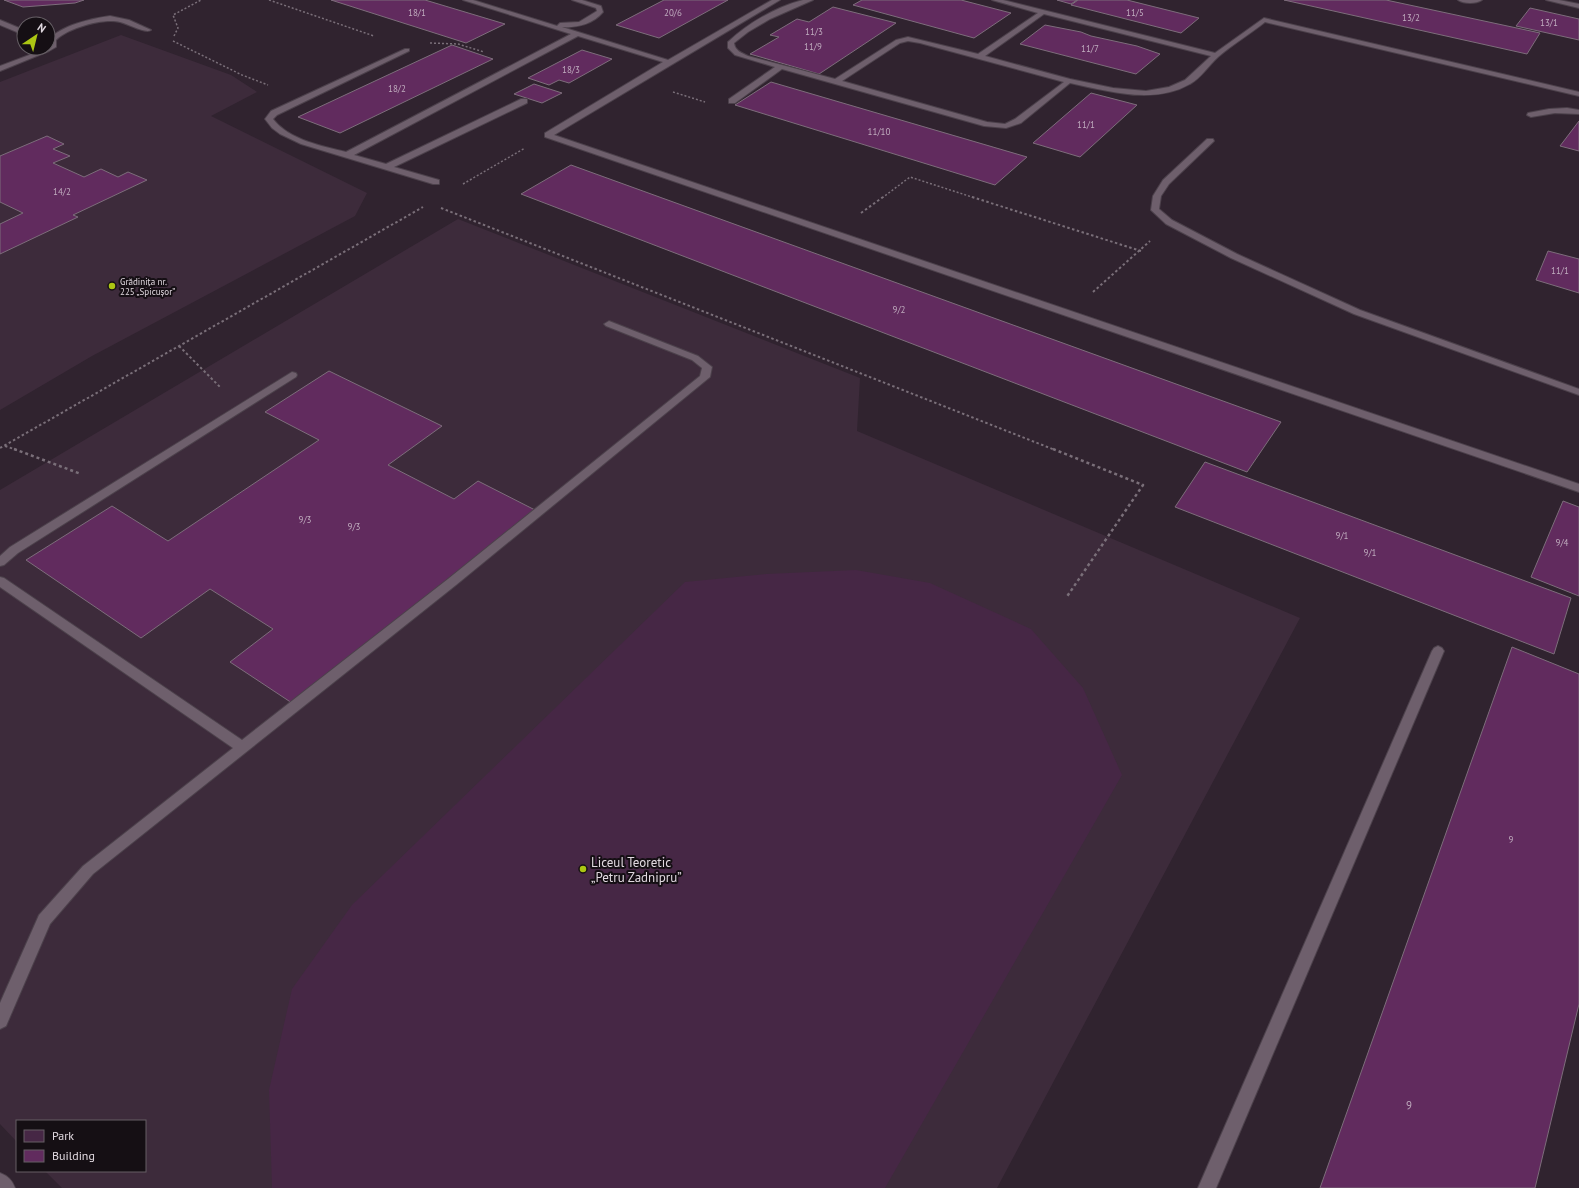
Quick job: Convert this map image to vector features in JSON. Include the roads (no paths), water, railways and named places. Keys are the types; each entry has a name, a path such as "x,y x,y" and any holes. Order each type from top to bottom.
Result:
{"lane":[{"path":"466,0 669,62"},
{"path":"541,24 575,26 590,19 600,12 599,7 575,0"},
{"path":"777,0 669,62 548,135 1579,488"},
{"path":"810,0 796,4 766,19 730,43 731,48 737,54 780,68 987,124 1006,126 1018,121 1069,81"},
{"path":"995,0 1216,55"},
{"path":"1461,0 1479,0"},
{"path":"1549,0 1579,6"},
{"path":"979,57 1043,12"},
{"path":"56,37 59,34 102,18 120,18 148,30"},
{"path":"836,82 898,41 908,39 920,40 1069,81 1113,90 1146,93 1161,92 1188,82 1216,55 1264,20 1579,94"},
{"path":"0,22 16,29"},
{"path":"347,155 577,34"},
{"path":"407,50 274,113 269,119 272,126 305,142 436,182"},
{"path":"0,69 32,56"},
{"path":"732,101 780,68"},
{"path":"387,167 524,101"},
{"path":"1531,115 1565,109 1579,112"},
{"path":"1210,141 1166,182 1157,196 1156,210 1169,222 1234,256 1357,312 1579,392"},
{"path":"0,1021 44,920 88,870 452,582 705,377 707,368 695,358 609,324"},
{"path":"0,562 14,550 292,375"},
{"path":"0,581 243,748"},
{"path":"1208,1188 1438,651"},
{"path":"0,1182 6,1188"}],"place":[{"name":"Grădinița nr. 225 „Spicușor”","path":"112,286"},
{"name":"Liceul Teoretic „Petru Zadnipru”","path":"583,869"}]}
